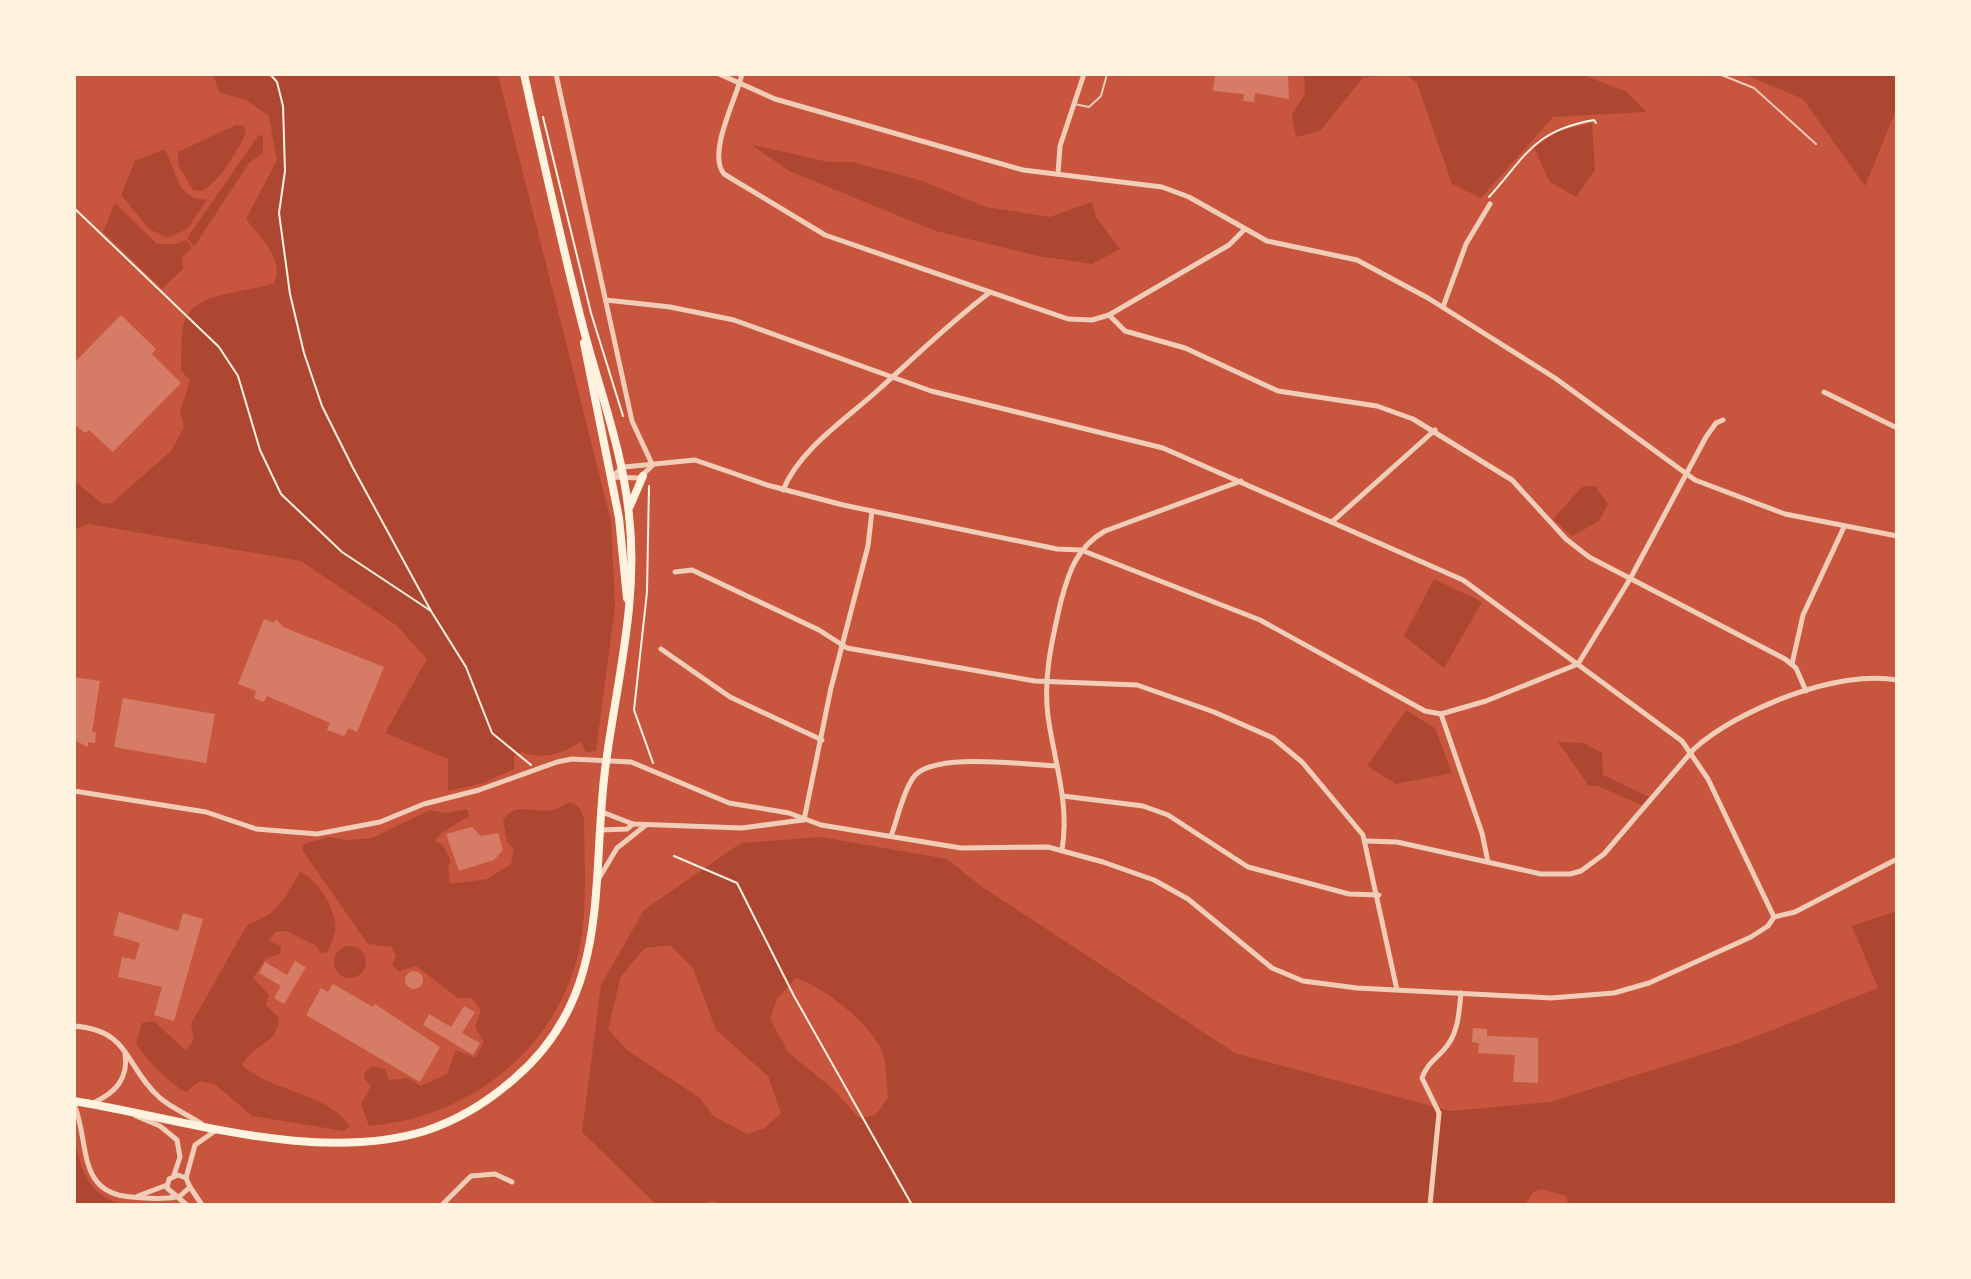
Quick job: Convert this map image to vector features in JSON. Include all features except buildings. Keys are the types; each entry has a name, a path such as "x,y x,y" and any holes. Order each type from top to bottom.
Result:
{"highway":[{"path":"74,1103 204,1126 336,1143 368,1142 424,1131 494,1097 530,1066 549,1043 577,993 592,940 602,812 633,566 629,510 622,473 582,323 524,74"},
{"path":"582,323 589,382 622,535 628,610"},
{"path":"629,510 645,478"}],"street":[{"path":"556,74 632,421 652,465"},
{"path":"719,74 739,85 1002,164 1162,187 1201,204 1244,230 1280,244 1357,260 1443,307 1555,378 1687,475 1767,508 1897,536"},
{"path":"742,74 717,150 717,164 724,174 825,235 1068,319 1092,320 1109,315 1229,245 1244,230"},
{"path":"1058,174 1060,146 1084,74"},
{"path":"1443,307 1466,244 1487,204"},
{"path":"783,490 802,460 928,342 990,292"},
{"path":"606,300 670,307 734,320 940,393 1163,448 1463,580 1659,722 1691,752 1708,779 1774,917"},
{"path":"1109,315 1125,331 1185,348 1265,387 1389,409 1435,430 1512,480 1576,548 1792,664 1806,691"},
{"path":"1824,392 1897,428"},
{"path":"611,477 668,460 695,460 783,490 872,511 1045,547 1081,550 1260,620 1425,711 1441,714 1486,701 1578,664 1630,579 1713,426 1723,420"},
{"path":"1333,521 1435,430"},
{"path":"622,473 645,478 652,465"},
{"path":"1062,850 1063,796 1046,682 1065,585 1081,550 1095,537 1116,526 1241,481"},
{"path":"804,820 842,645 868,546 872,511"},
{"path":"1792,664 1803,615 1844,527"},
{"path":"675,572 692,570 862,652 1046,682 1137,685 1262,732 1302,762 1366,841 1397,990"},
{"path":"661,649 730,697 822,740"},
{"path":"1366,841 1397,842 1541,874 1570,874 1584,869 1609,848 1691,752 1737,722 1806,691 1856,678 1897,680"},
{"path":"1441,714 1482,833 1488,862"},
{"path":"74,791 206,812 256,829 317,834 380,822 424,804 479,790 534,769 572,759 626,762 729,803 773,809 804,820 961,848 1039,847 1062,850 1165,885 1200,906 1261,961 1291,977 1329,986 1551,998 1587,997 1631,989 1761,932 1774,917 1795,912 1897,859"},
{"path":"891,836 912,779 924,768 959,762 1057,766"},
{"path":"1063,796 1143,806 1179,822 1228,857 1248,867 1349,894 1379,895"},
{"path":"602,812 633,824 646,825 742,828 804,820"},
{"path":"601,830 627,829 633,824"},
{"path":"598,881 617,848 646,825"},
{"path":"1430,1205 1439,1113 1422,1078 1425,1068 1448,1046 1455,1031 1461,993"},
{"path":"76,1028 103,1030 124,1048 161,1100 204,1126"},
{"path":"90,1104 109,1095 123,1079 127,1066 124,1048"},
{"path":"74,1103 93,1177 101,1188 115,1195 177,1197 190,1187"},
{"path":"121,1110 160,1126 174,1136 180,1154 174,1175 167,1185 137,1197"},
{"path":"202,1205 186,1178 195,1145 219,1128"},
{"path":"442,1205 471,1176 495,1174 512,1182"},
{"path":"174,1175 186,1178"},
{"path":"167,1185 187,1205"}],"lane":[{"path":"1074,104 1094,104 1101,96 1107,74"},
{"path":"1719,74 1754,88 1816,144"}],"path":[{"path":"270,74 277,82 283,106 285,171 279,213 290,294 304,353 322,406 431,611 466,667 492,733 534,769"},
{"path":"542,114 589,305 625,421"},
{"path":"1487,204 1542,137 1572,124 1594,120 1596,123"},
{"path":"74,208 227,355 238,376 267,467 292,507 342,552 431,611"},
{"path":"645,478 650,496 647,592 634,710 653,772"},
{"path":"674,856 737,883 794,996 912,1205"}],"shaded area":[{"path":"213,74 498,74 611,521 615,606 596,751 586,752 580,742 552,754 537,756 522,752 514,756 514,769 483,783 448,791 448,759 385,733 427,659 396,625 301,561 89,524 74,530 74,481 103,504 112,503 171,451 184,427 180,411 190,381 181,370 181,348 183,327 188,315 208,299 274,283 277,274 274,257 246,219 277,160 269,116 246,100 219,92"},
{"path":"1304,74 1396,74 1363,78 1320,131 1296,137 1292,114 1305,94"},
{"path":"1405,74 1581,74 1627,92 1646,112 1553,117 1481,198 1452,184 1417,83"},
{"path":"1743,74 1897,74 1897,108 1865,186 1803,99"},
{"path":"1592,123 1595,170 1576,197 1550,182 1534,148 1558,131"},
{"path":"236,125 243,126 246,133 227,165 209,187 202,191 193,190 178,165 178,152"},
{"path":"263,135 263,153 249,163 194,247 187,238 258,136"},
{"path":"750,144 828,162 852,162 919,180 986,207 1050,217 1092,202 1096,217 1120,249 1092,264 1038,256 936,231 789,171"},
{"path":"165,149 181,188 193,198 207,200 187,229 167,238 149,229 121,195 135,161"},
{"path":"115,203 157,244 175,244 186,240 192,248 182,258 183,269 162,289 103,232"},
{"path":"1595,486 1608,504 1599,521 1572,536 1553,519 1582,487"},
{"path":"1434,579 1482,602 1444,668 1404,636"},
{"path":"1406,710 1435,728 1452,773 1396,784 1367,766"},
{"path":"1558,742 1583,743 1602,753 1603,775 1649,797 1641,805 1598,786 1589,786"},
{"path":"570,802 579,807 584,818 584,914 580,946 569,983 552,1016 531,1046 475,1092 442,1109 406,1120 369,1126 361,1104 371,1086 364,1078 366,1071 373,1066 385,1069 389,1080 408,1078 421,1086 447,1074 456,1050 475,1058 484,1042 475,1027 481,1010 472,998 458,998 416,966 399,971 392,965 396,956 392,947 368,944 302,850 304,844 329,837 348,840 372,838 430,810 446,813 467,809 469,816 434,841 443,845 451,861 448,867 450,884 487,879 511,864 514,849 507,842 503,820 508,814 519,810 552,810"},
{"path":"821,837 947,859 981,886 1235,1053 1450,1111 1550,1102 1742,1042 1878,988 1852,926 1897,911 1897,1205 1568,1205 1566,1196 1541,1189 1533,1192 1525,1205 720,1205 713,1201 700,1205 657,1205 582,1132 601,985 644,910 741,843","holes":["670,945 693,968 716,1030 768,1076 781,1113 765,1128 747,1134 713,1116 700,1098 627,1050 608,1029 621,976 645,948","796,978 846,1008 878,1043 884,1059 888,1098 875,1115 859,1118 834,1090 788,1052 770,1019 777,999"]},
{"path":"300,872 312,879 327,900 334,915 334,937 327,952 320,953 317,946 286,931 275,932 269,940 281,947 280,954 266,958 253,978 269,995 266,1005 279,1018 278,1027 242,1065 268,1081 327,1106 350,1126 344,1131 252,1116 216,1085 200,1081 186,1092 158,1070 136,1043 142,1023 154,1021 186,1051 194,1039 191,1024 247,925 270,914 284,899"},
{"path":"350,946 361,951 366,962 361,973 350,978 339,973 334,962 339,951"},
{"path":"74,1132 87,1179 103,1196 127,1205 74,1205"}]}
